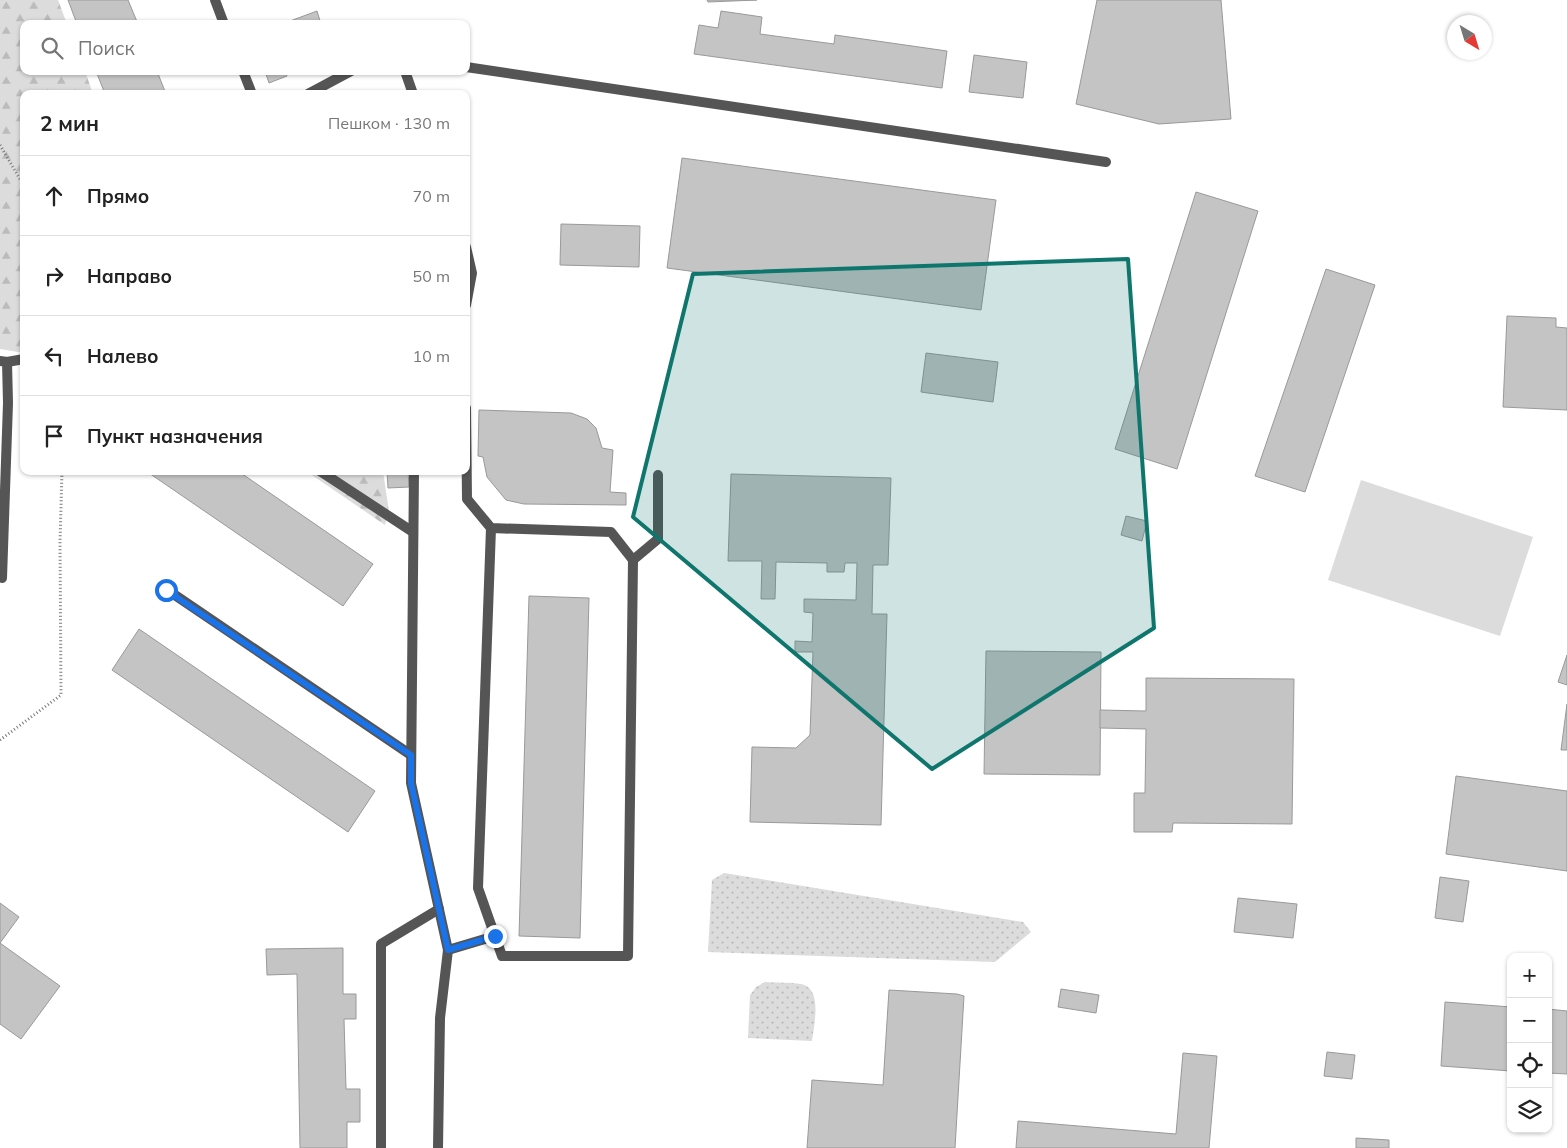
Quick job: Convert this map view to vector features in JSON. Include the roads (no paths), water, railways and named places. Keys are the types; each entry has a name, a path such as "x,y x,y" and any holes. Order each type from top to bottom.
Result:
{"lane":[{"path":"215,0 222,20"},
{"path":"470,68 1106,162"},
{"path":"245,75 250,90"},
{"path":"316,90 344,75"},
{"path":"406,75 412,90"},
{"path":"470,264 472,273 470,284"},
{"path":"2,578 8,403 4,362 20,360"},
{"path":"326,475 413,532"},
{"path":"414,475 411,783 448,950 440,1018 438,1148"},
{"path":"467,475 467,499 491,528 478,888 502,956 628,956 634,560 611,532 491,528"},
{"path":"634,560 658,539 658,476"},
{"path":"166,590 411,755"},
{"path":"380,1148 381,944 439,909"},
{"path":"448,950 495,936"}]}
